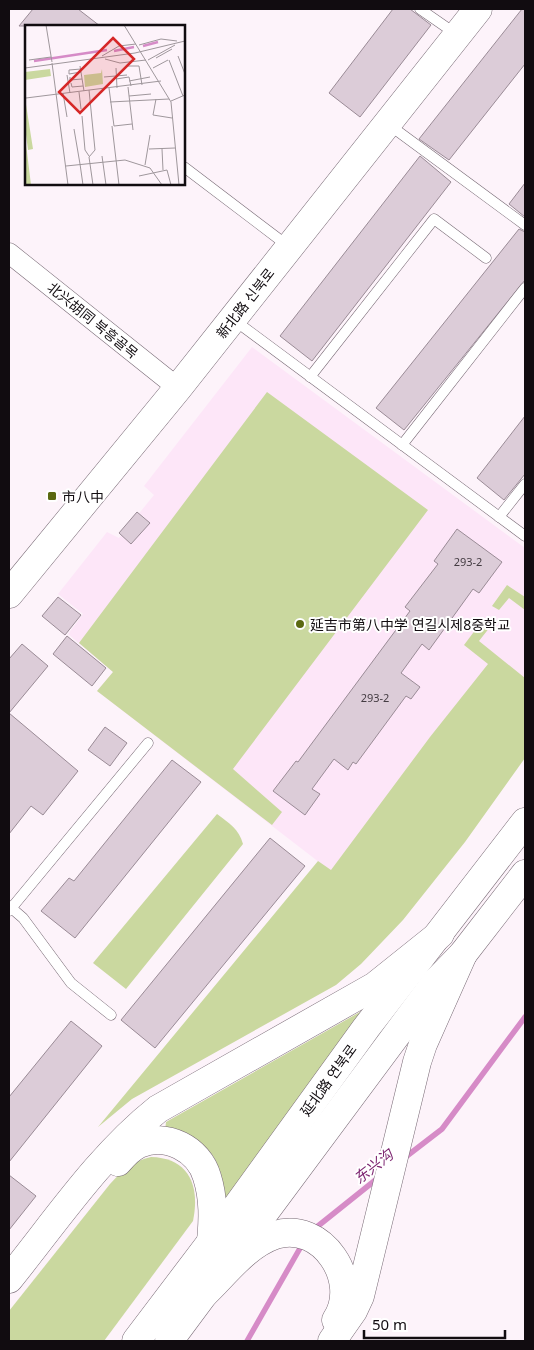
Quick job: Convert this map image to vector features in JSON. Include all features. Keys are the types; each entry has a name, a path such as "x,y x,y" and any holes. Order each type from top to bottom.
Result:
{"main road":[{"name":"新北路 신북로","path":"9,594 233,320 478,9"},
{"name":"延北路 연북로","path":"136,1341 211,1242 366,1028 525,822"},
{"name":"延北路 연북로","path":"169,1341 435,984 463,954 525,874"},
{"path":"9,1279 108,1155 145,1119 158,1109 375,986 440,934"},
{"path":"332,1341 353,1311 360,1296 423,1044 463,954"},
{"path":"9,1294 125,1154 140,1144 156,1140 168,1141 182,1146 198,1159 205,1171 210,1186 214,1208 211,1242"},
{"path":"205,1293 247,1251 277,1234 303,1235 331,1253 340,1266 345,1292 338,1317 320,1341"}],"street":[{"name":"北兴胡同 북흥골목","path":"9,253 178,388"}],"lane":[{"path":"420,9 458,35"},
{"path":"388,123 525,225"},
{"path":"185,168 290,247"},
{"path":"310,377 434,219 486,258"},
{"path":"402,445 525,288"},
{"path":"233,320 525,536"},
{"path":"499,517 525,484"},
{"path":"111,1015 71,983 23,918 10,909 148,743"}],"shaded area":[{"name":"延吉市第八中学 연길시제8중학교","path":"252,347 525,548 525,706 372,903 97,691 113,672 68,634 83,614 58,594 107,532 119,538 154,495 144,486"}],"green space":[{"path":"267,392 428,510 233,769 282,812 272,825 97,691 113,672 79,643"},
{"path":"507,585 525,597 525,610 509,598 499,610 492,606"},
{"path":"482,621 490,627 479,641 525,678 525,758 465,842 403,920 361,964 336,985 132,1099 98,1127 318,861 331,870 430,737 488,664 464,645"},
{"path":"217,814 236,830 243,844 126,989 93,963"},
{"path":"367,1008 224,1202 219,1169 211,1154 206,1148 195,1141 165,1131 166,1122"},
{"path":"151,1157 175,1163 189,1177 195,1197 193,1221 104,1341 9,1341 9,1311 110,1184 128,1167"}],"building":[{"path":"33,9 78,9 99,25 25,25 19,26"},
{"path":"393,9 410,9 431,25 360,117 329,93"},
{"path":"522,9 525,9 525,64 449,160 419,139"},
{"path":"420,156 451,182 312,361 280,336"},
{"path":"525,183 525,217 509,204"},
{"path":"519,229 525,232 525,280 404,430 376,408"},
{"path":"525,416 525,474 504,500 477,478"},
{"path":"137,512 150,523 131,544 119,533"},
{"path":"457,529 502,562 479,593 473,589 429,650 422,644 401,673 420,687 411,699 406,696 356,764 353,762 348,770 334,759 312,789 320,794 305,815 273,791 296,761 298,762 410,611 405,607 438,564 434,561"},
{"path":"58,597 81,615 65,635 42,616"},
{"path":"67,636 106,668 92,686 53,654"},
{"path":"22,644 48,666 9,713 9,659"},
{"path":"9,713 78,771 43,815 31,806 9,834"},
{"path":"105,727 127,743 110,766 88,750"},
{"path":"172,760 201,782 75,938 41,911 69,878 74,881"},
{"path":"270,838 305,866 155,1048 121,1020"},
{"path":"71,1021 102,1046 9,1162 9,1097"},
{"path":"9,1175 36,1196 9,1230"}],"waterway":[{"name":"东兴沟","path":"403,1159 442,1129 525,1017"},
{"name":"东兴沟","path":"313,1230 378,1178"},
{"name":"东兴沟","path":"247,1341 303,1243"}],"place":[{"name":"市八中","path":"52,496"},
{"name":"延吉市第八中学 연길시제8중학교","path":"300,624"}]}
